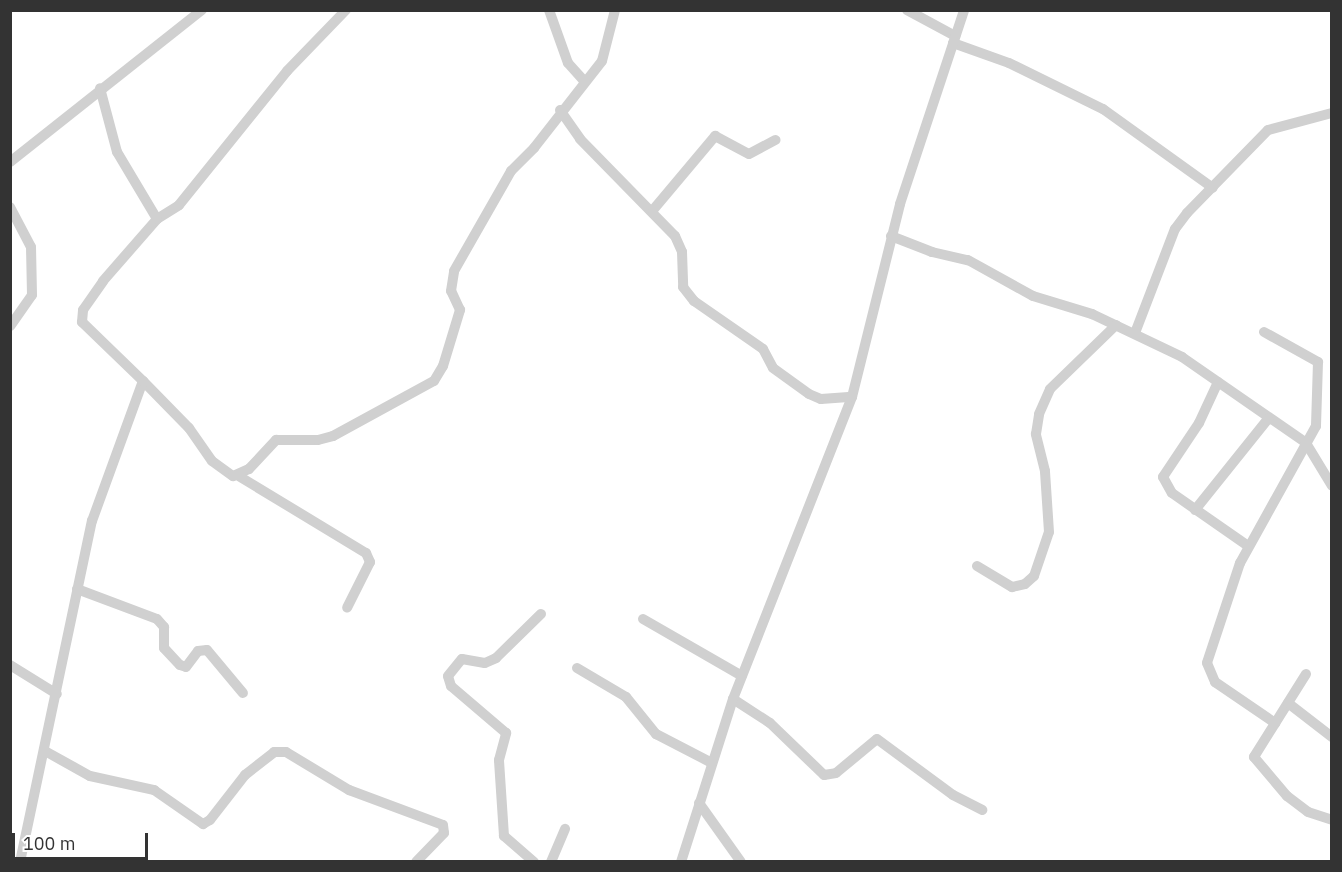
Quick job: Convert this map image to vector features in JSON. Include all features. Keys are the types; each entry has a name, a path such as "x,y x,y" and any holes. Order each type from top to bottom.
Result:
{"street":[{"path":"10,162 100,88 202,10"},
{"path":"346,10 287,71 179,205 157,219 103,281 81,316 91,334 143,381 189,428 212,460 228,474 237,476 366,553 370,562 347,608"},
{"path":"549,10 568,63 585,82"},
{"path":"237,476 249,469 276,440 318,440 333,436 434,381 443,366 460,310 451,291 454,271 511,171 534,148 560,110 605,55 615,10"},
{"path":"907,10 954,39 1103,109 1213,188"},
{"path":"681,861 733,699 852,396 891,236 964,10"},
{"path":"100,88 117,152 157,219"},
{"path":"560,110 580,139 653,210 680,244 683,287 694,301 764,349 773,368 808,394 821,399 852,396"},
{"path":"1135,333 1175,230 1268,130 1332,112"},
{"path":"653,210 712,138 722,136 749,154 776,140"},
{"path":"10,207 31,247 32,295 10,326"},
{"path":"891,236 932,252 968,260 1033,296 1116,325 1182,357 1268,419 1306,443 1332,486"},
{"path":"977,566 1012,587 1025,584 1034,576 1049,532 1045,471 1036,434 1040,414 1050,389 1116,325"},
{"path":"1264,332 1318,362 1316,426 1248,546 1226,595 1208,656 1207,672 1215,682 1275,723"},
{"path":"21,861 92,521 143,381"},
{"path":"1218,382 1199,423 1164,471 1165,484 1195,510 1248,546"},
{"path":"1195,510 1268,419"},
{"path":"77,589 157,619 164,627 164,648 180,665 186,667 198,651 207,650 243,693"},
{"path":"534,861 504,836 500,759 506,733 451,686 448,676 462,659 485,663 496,658 541,614"},
{"path":"643,619 742,676"},
{"path":"10,665 57,694"},
{"path":"577,668 626,697 656,734 712,763"},
{"path":"1306,674 1254,753 1255,760 1293,801 1332,820"},
{"path":"733,699 770,723 827,777 877,739 953,795 982,810"},
{"path":"1288,703 1332,737"},
{"path":"45,751 90,776 154,790 203,824 210,820 245,775 274,752 285,752 349,790 443,825 444,833 416,861"},
{"path":"699,803 741,861"},
{"path":"551,861 565,829"},
{"path":"674,861 688,842"}]}
